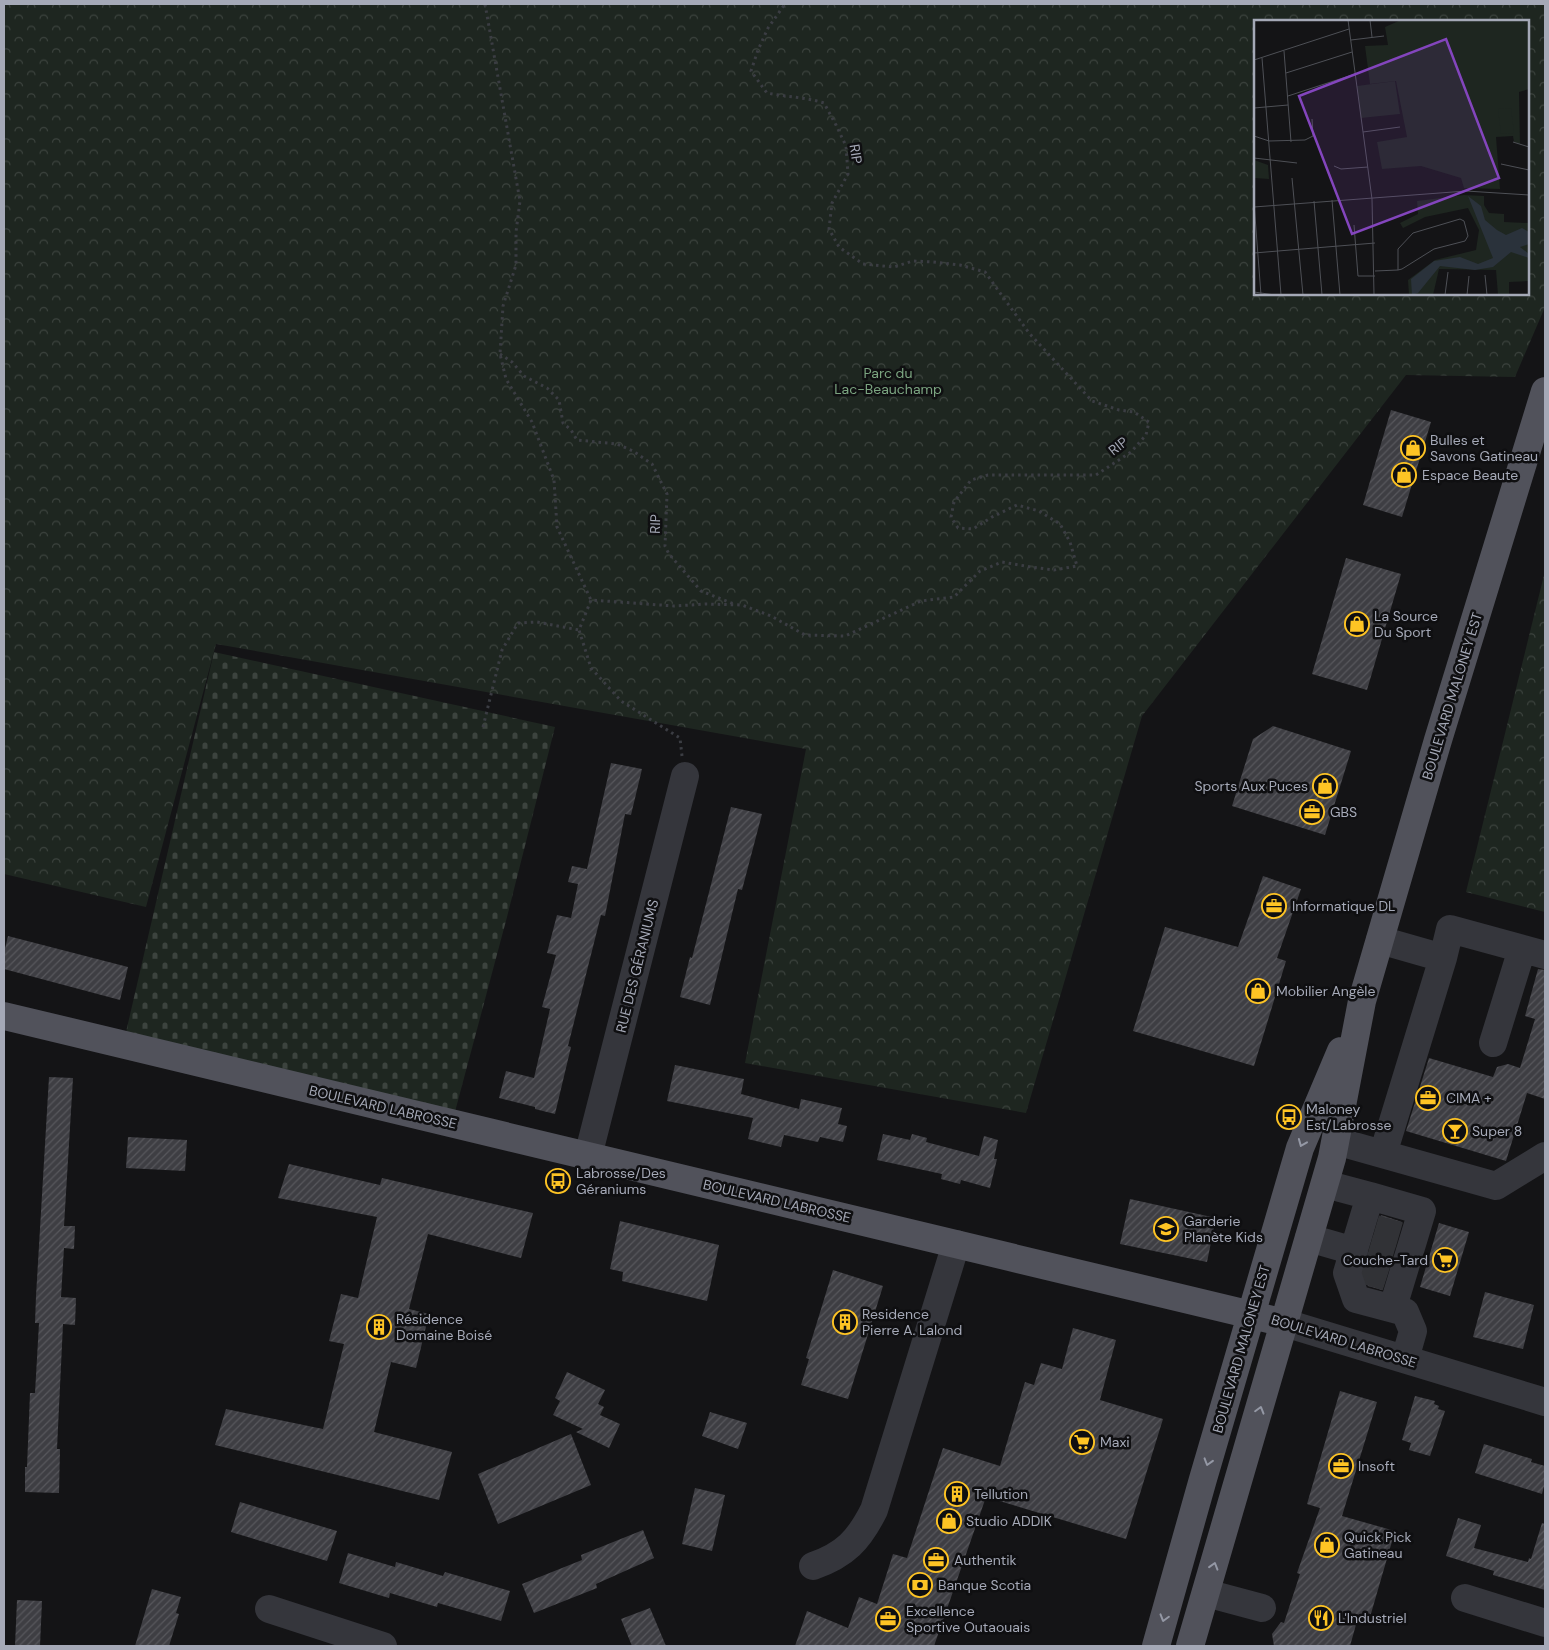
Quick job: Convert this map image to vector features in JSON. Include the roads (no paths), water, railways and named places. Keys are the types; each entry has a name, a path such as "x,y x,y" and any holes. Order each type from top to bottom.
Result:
{"main road":[{"name":"BOULEVARD MALONEY EST","path":"1190,1646 1325,1184 1336,1141 1362,1001 1438,740 1545,391"},
{"name":"BOULEVARD MALONEY EST","path":"1156,1646 1300,1148 1362,1001"},
{"name":"BOULEVARD LABROSSE","path":"4,1016 1285,1322"}],"street":[{"name":"RUE DES GÉRANIUMS","path":"588,1156 685,776"},
{"path":"1383,1154 1443,958 1450,929 1533,952 1493,1043"},
{"path":"1380,940 1443,958"},
{"path":"1336,1141 1496,1186 1545,1156"},
{"path":"1325,1184 1422,1211 1379,1253 1347,1273 1356,1299 1405,1312 1413,1331 1405,1359"},
{"path":"1370,1196 1379,1253 1393,1308"},
{"path":"1309,1238 1379,1253"},
{"path":"813,1566 828,1561 842,1553 864,1530 874,1510 956,1244"},
{"name":"BOULEVARD LABROSSE","path":"1285,1322 1545,1402"},
{"path":"1206,1593 1262,1608"},
{"path":"1465,1598 1545,1623"},
{"path":"268,1609 383,1646"}],"tunnel":[{"path":"1375,1229 1399,1236"},
{"path":"1369,1249 1393,1256"},
{"path":"1362,1269 1387,1277"}],"place":[{"name":"Bulles et Savons Gatineau","path":"1413,448"},
{"name":"Espace Beaute","path":"1404,475"},
{"name":"La Source Du Sport","path":"1357,624"},
{"name":"Sports Aux Puces","path":"1325,786"},
{"name":"GBS","path":"1312,812"},
{"name":"Informatique DL","path":"1274,906"},
{"name":"Mobilier Angèle","path":"1258,991"},
{"name":"CIMA +","path":"1428,1098"},
{"name":"Maloney Est/Labrosse","path":"1289,1117"},
{"name":"Super 8","path":"1455,1131"},
{"name":"Labrosse/Des Géraniums","path":"558,1181"},
{"name":"Garderie Planète Kids","path":"1166,1229"},
{"name":"Couche-Tard","path":"1445,1260"},
{"name":"Residence Pierre A. Lalond","path":"845,1322"},
{"name":"Résidence Domaine Boisé","path":"379,1327"},
{"name":"Maxi","path":"1082,1442"},
{"name":"Insoft","path":"1341,1466"},
{"name":"Tellution","path":"957,1494"},
{"name":"Studio ADDIK","path":"949,1521"},
{"name":"Quick Pick Gatineau","path":"1327,1545"},
{"name":"Authentik","path":"936,1560"},
{"name":"Banque Scotia","path":"920,1585"},
{"name":"L'Industriel","path":"1321,1618"},
{"name":"Excellence Sportive Outaouais","path":"888,1619"}],"park label":[{"name":"Parc du Lac-Beauchamp","path":"888,382"}]}
